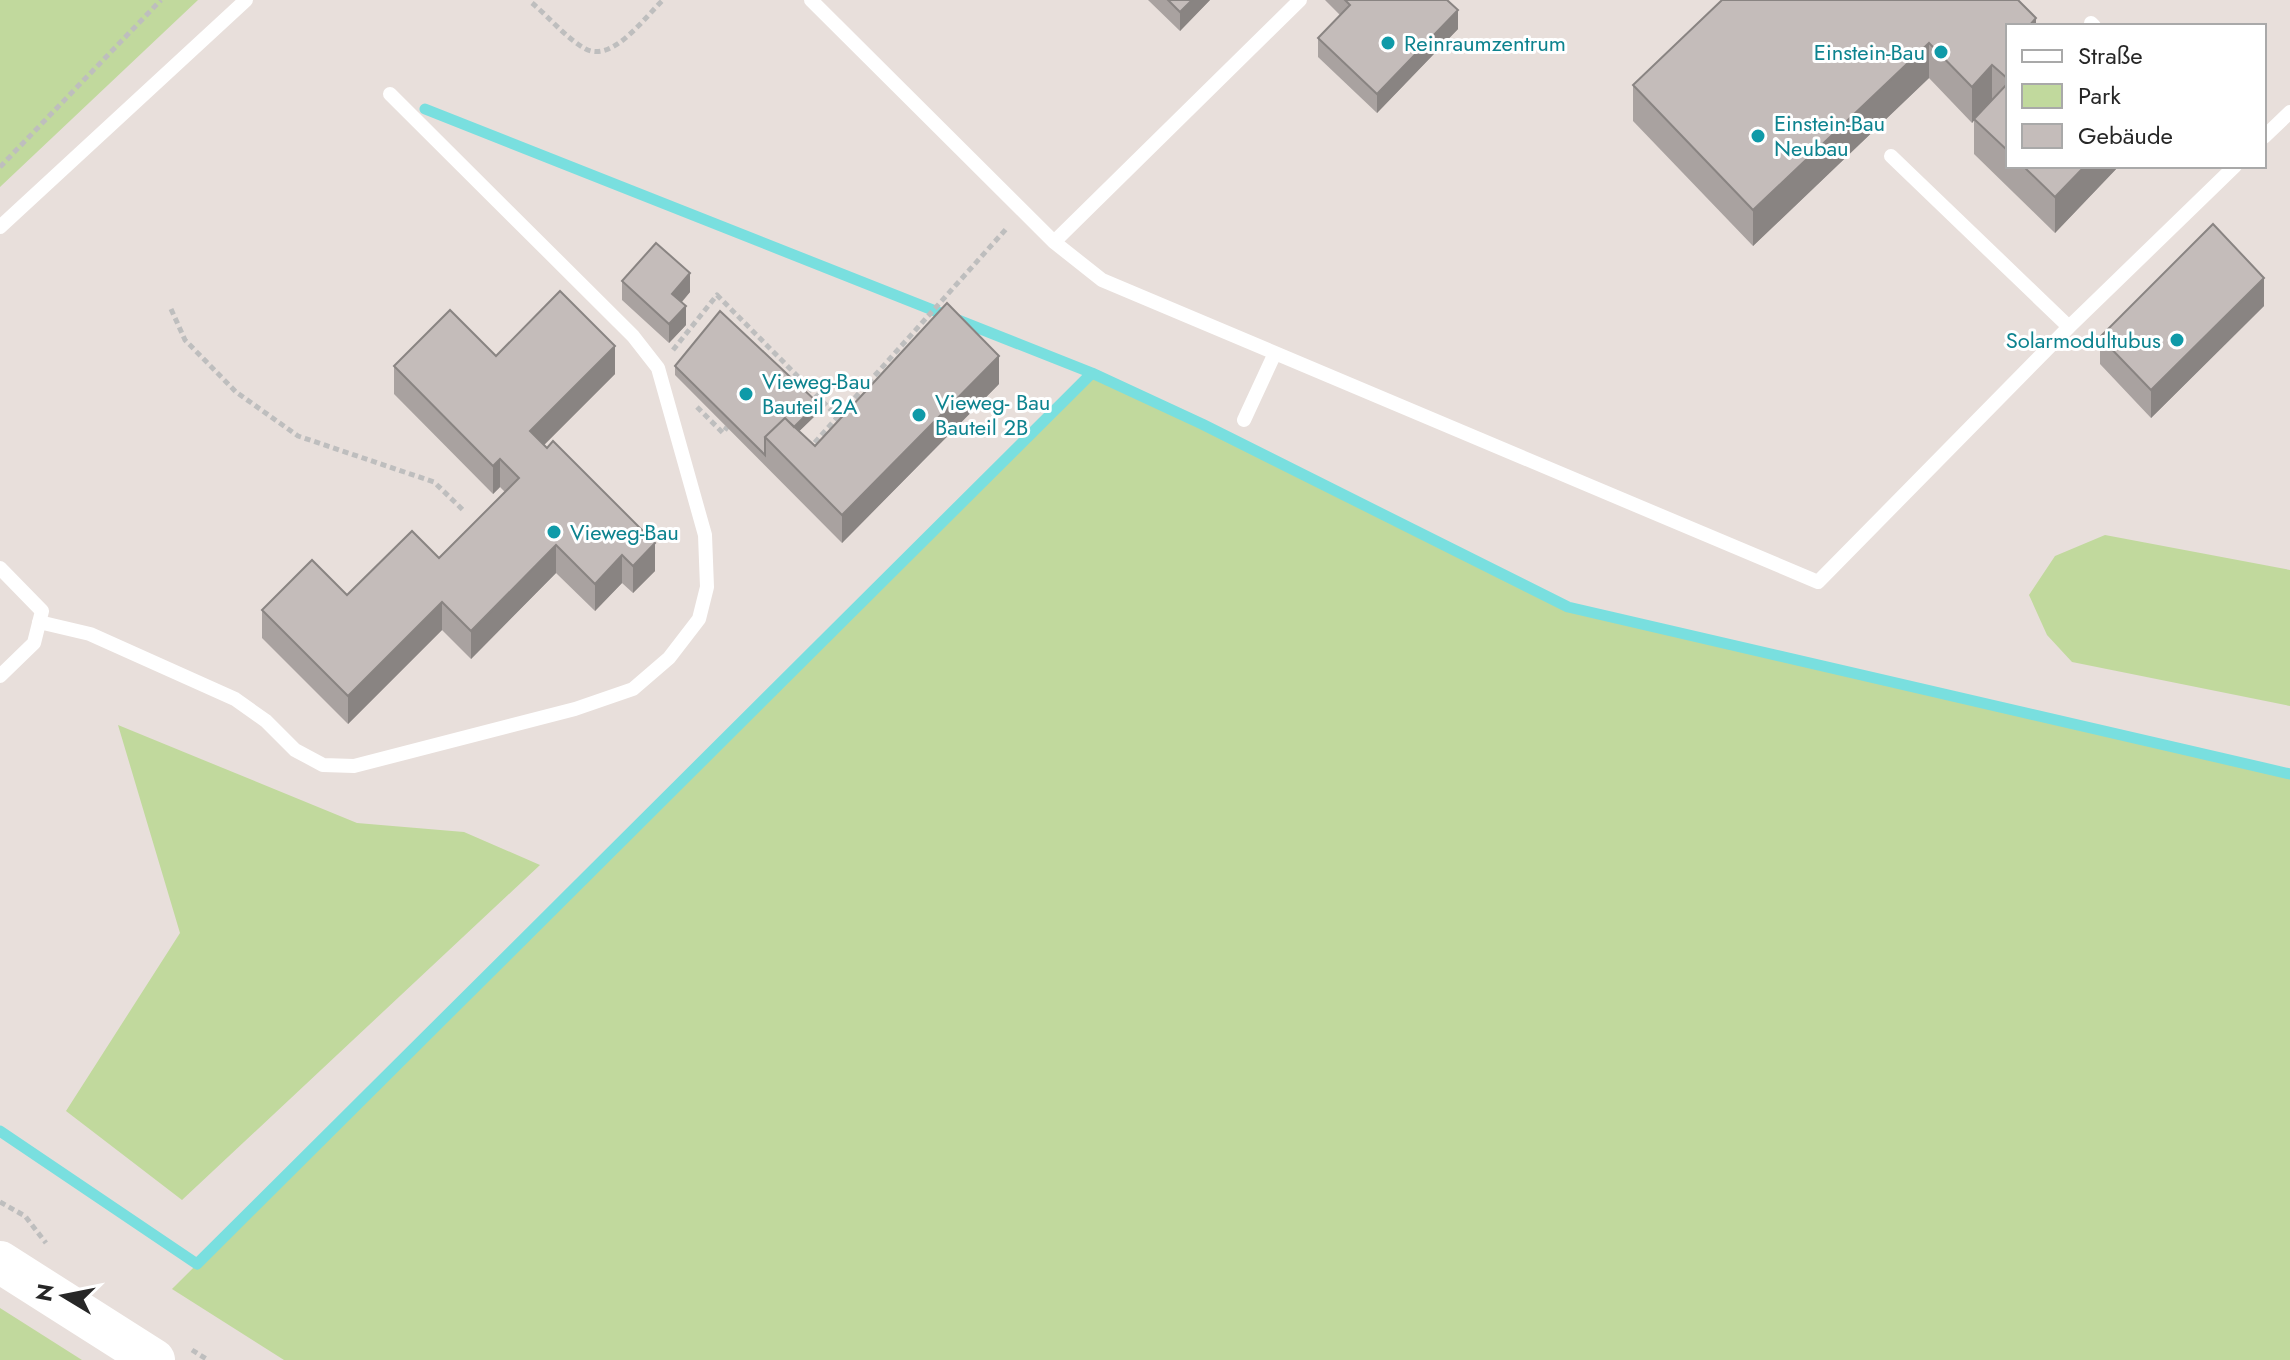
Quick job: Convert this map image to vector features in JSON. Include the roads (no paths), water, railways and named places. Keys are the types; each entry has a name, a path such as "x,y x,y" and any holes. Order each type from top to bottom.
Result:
{"main road":[{"path":"0,1262 154,1360"}],"lane":[{"path":"0,227 246,0"},
{"path":"811,0 1054,242 1102,280 1818,582 2069,327 2233,168"},
{"path":"1054,242 1300,0"},
{"path":"39,622 90,634 235,699 266,721 295,750 323,765 354,766 575,709 633,689 669,658 699,619 707,587 705,535 658,368 633,336 390,94"},
{"path":"2266,135 2290,112"},
{"path":"1891,156 2069,327"},
{"path":"1244,420 1275,353"},
{"path":"0,568 42,611 34,643 0,676"}],"waterway":[{"path":"425,109 1092,373 1202,424 1568,607 2290,774"},
{"path":"0,1131 197,1264 1092,373"}],"place":[{"name":"Reinraumzentrum","path":"1388,43"},
{"name":"Einstein-Bau","path":"1941,52"},
{"name":"Einstein-Bau Neubau","path":"1758,136"},
{"name":"Solarmodultubus","path":"2177,340"},
{"name":"Vieweg-Bau Bauteil 2A","path":"746,394"},
{"name":"Vieweg- Bau Bauteil 2B","path":"919,415"},
{"name":"Vieweg-Bau","path":"554,532"}]}
